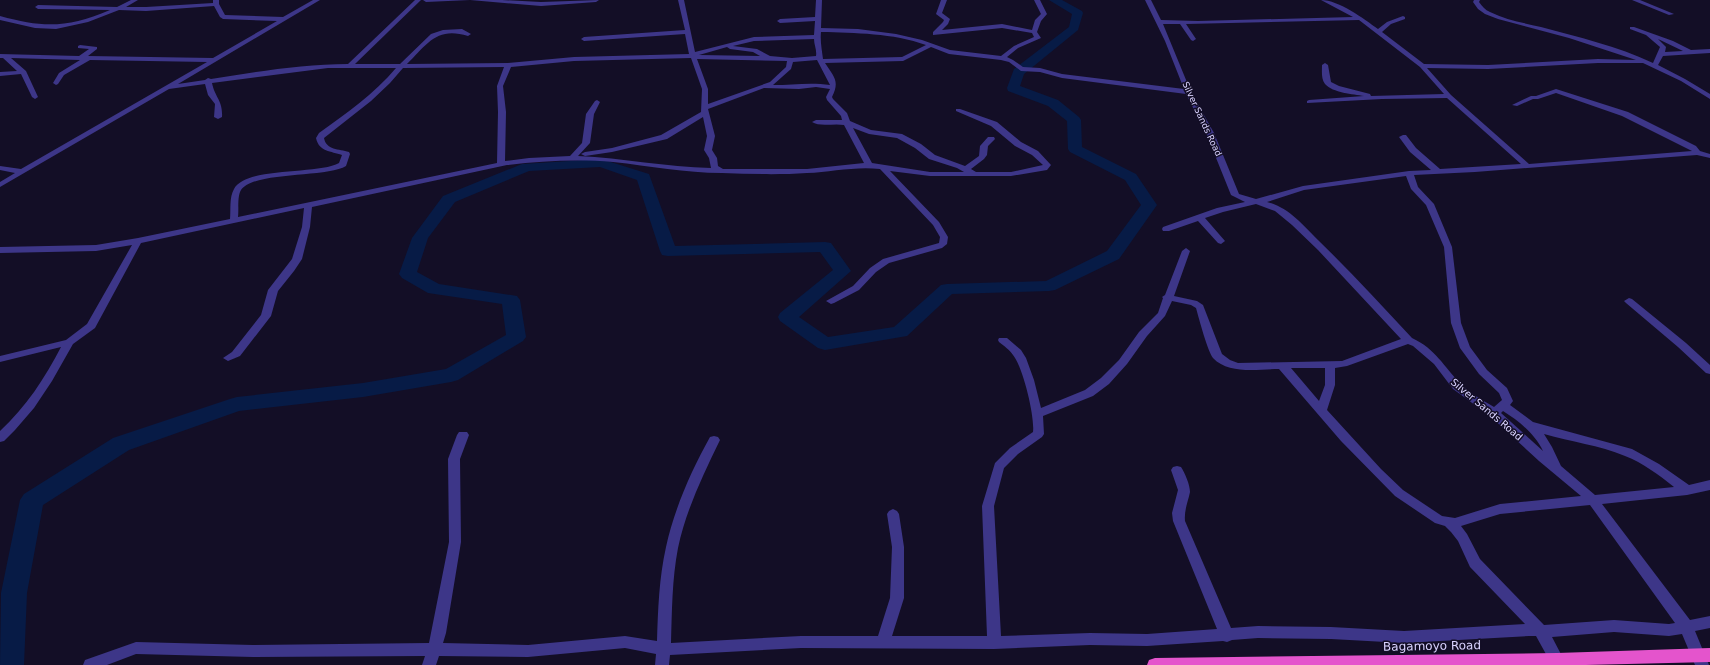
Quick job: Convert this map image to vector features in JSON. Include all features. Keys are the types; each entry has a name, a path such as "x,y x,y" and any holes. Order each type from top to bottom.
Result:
{"highway":[{"name":"Bagamoyo Road","path":"1155,665 1558,660 1585,661 1704,658"}],"street":[{"path":"54,0 38,7 158,8 216,2 221,15 227,18 285,18"},
{"path":"2,20 56,27 81,22 120,8 135,0"},
{"path":"0,184 78,141 164,88 317,0"},
{"path":"349,66 373,46 387,29 418,0"},
{"path":"426,0 468,0"},
{"path":"473,0 541,4 596,0"},
{"path":"681,0 693,56 705,89 704,111 712,136 708,150 713,158 714,167 721,171"},
{"path":"819,0 817,44 820,51 820,60 832,80 834,87 829,95 830,100 844,114 846,122 868,161 868,166"},
{"path":"164,88 208,80 300,68 349,66 508,65 574,59 693,56 790,60 903,59 929,44 936,33 946,23 948,19 939,14 944,0"},
{"path":"1034,32 1038,20 1044,14 1037,0"},
{"name":"Silver Sands Road","path":"1148,0 1150,7 1160,22 1188,92 1210,133 1235,195 1241,199 1277,208 1292,220 1352,280 1408,340 1417,344 1438,362 1457,386 1473,399 1498,409 1555,468 1592,499 1686,626 1704,658"},
{"path":"1324,0 1361,19 1422,66 1449,96 1526,165"},
{"path":"1477,0 1476,2 1480,8 1500,18 1618,51 1646,62 1683,80 1710,97"},
{"path":"1635,0 1671,14"},
{"path":"1379,32 1389,23 1403,18"},
{"path":"780,21 818,19"},
{"path":"1160,22 1182,23 1361,19"},
{"path":"1182,23 1193,39"},
{"path":"936,33 1002,26 1034,32 1038,38 1016,47 1002,58"},
{"path":"1632,28 1671,42 1688,51"},
{"path":"234,220 236,192 238,188 244,184 252,180 340,166 343,164 346,154 340,151 332,151 323,146 320,138 322,134 369,100 388,82 401,66 436,34 462,31 468,34"},
{"path":"693,56 727,45 754,40 818,33 858,31 911,39 949,52 1002,58 1011,61 1021,69 1040,70 1062,76 1188,92"},
{"path":"584,39 687,32"},
{"path":"1648,34 1663,47 1662,52 1654,66"},
{"path":"727,45 733,48 755,50 768,58"},
{"path":"80,47 95,48 80,58"},
{"path":"1660,54 1688,51 1710,51"},
{"path":"2,56 189,58 214,60"},
{"path":"2,56 24,72 28,78 35,97"},
{"path":"56,83 61,74 88,58"},
{"path":"0,250 96,248 138,241 501,165 529,160 572,157 612,150 664,138 704,111 772,83 783,75 788,68 790,60"},
{"path":"1422,66 1488,68 1598,61 1646,62"},
{"path":"501,165 502,112 500,86 508,65"},
{"path":"1325,65 1326,79 1332,86 1382,97"},
{"path":"0,74 24,72"},
{"path":"208,80 212,95 218,100 218,117"},
{"path":"764,87 799,87 816,85 834,87"},
{"path":"1515,105 1533,97 1536,98 1556,91 1625,114 1693,148 1697,153"},
{"path":"1309,102 1382,97 1449,96"},
{"path":"572,157 586,143 590,114 597,102"},
{"path":"572,157 613,160 688,170 721,171 807,171 868,166 930,174 970,172 1011,174 1044,168 1048,165 1035,154 1018,144 994,124 958,110"},
{"path":"816,122 846,122 869,132 899,136 918,146 936,159 970,172"},
{"path":"1402,137 1413,150 1438,172"},
{"path":"970,172 984,155 984,146 991,138"},
{"name":"Silver Sands Road","path":"1166,229 1220,210 1256,202 1303,188 1385,176 1409,173 1697,153 1710,156"},
{"path":"831,302 856,288 873,270 886,261 939,246 945,242 944,237 936,224 882,167"},
{"path":"0,168 22,172"},
{"path":"1409,173 1412,184 1419,194 1430,204 1448,247 1456,323 1466,348 1483,372 1503,392 1508,401 1498,409 1531,426 1562,436 1599,443 1627,452 1658,470 1687,490"},
{"path":"1385,176 1396,181 1412,184"},
{"path":"228,358 236,354 266,316 273,290 290,269 296,258 306,227 308,206"},
{"path":"1200,218 1222,241"},
{"path":"0,359 69,342 91,326 138,241"},
{"path":"1037,414 1089,392 1105,381 1123,362 1143,334 1162,314 1167,297 1186,251"},
{"path":"1167,297 1194,303 1200,307 1217,356 1226,363 1238,366 1342,364 1408,340"},
{"path":"1629,301 1682,345 1710,371"},
{"path":"994,643 988,506 999,466 1014,451 1040,432 1040,426 1029,379 1018,353 1003,340"},
{"path":"0,438 19,420 53,372 69,342"},
{"path":"1282,365 1345,438 1399,493 1439,520 1450,523 1464,538 1475,563 1540,630 1558,660"},
{"path":"1321,411 1330,385 1330,365"},
{"path":"1531,426 1546,444 1555,468"},
{"path":"429,665 439,633 455,542 454,459 464,435"},
{"path":"662,665 669,564 674,539 681,513 714,440"},
{"path":"1177,470 1184,490 1178,513 1179,521 1227,636"},
{"path":"1450,523 1500,508 1577,502 1592,499 1687,490 1710,485"},
{"path":"883,643 897,598 898,547 893,514"},
{"path":"90,665 136,648 253,651 528,651 625,642 664,649 687,649 801,642 994,643 1090,639 1147,640 1227,636 1258,632 1331,633 1404,637 1454,633 1484,633 1528,630 1551,631 1614,626 1669,630 1710,622"}],"waterway":[{"path":"10,665 14,593 32,500 121,444 237,404 363,390 451,375 516,337 511,300 434,289 408,274 420,238 449,199 527,167 601,163 644,177 668,251 825,247 842,271 787,317 825,344 900,332 947,289 1049,286 1113,255 1149,205 1131,177 1075,149 1074,120 1053,103 1013,88 1018,72 1074,28 1078,13 1054,0"}]}
